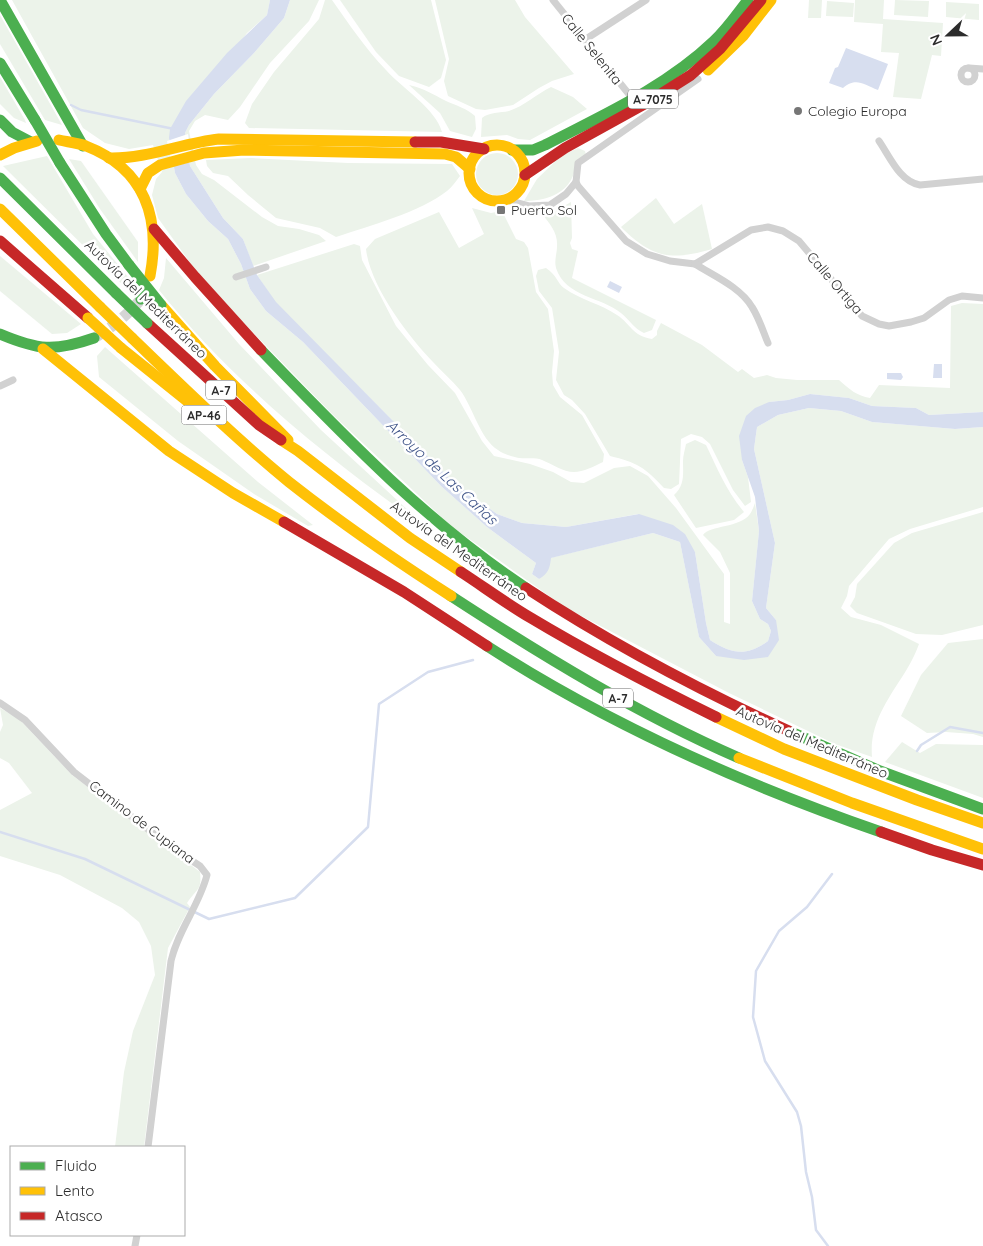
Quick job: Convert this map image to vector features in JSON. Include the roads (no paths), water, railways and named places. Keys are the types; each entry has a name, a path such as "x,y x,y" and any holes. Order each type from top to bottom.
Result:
{"main road":[{"path":"0,0 83,146"},
{"name":"A-7075","path":"109,158 129,158 156,153 201,140 219,139 441,142 484,149 498,146 512,150 533,150 632,98 686,65 713,42 748,0"},
{"name":"A-7075","path":"507,200 520,190 525,175 548,157 635,109 693,74 732,36 761,0"},
{"path":"698,79 743,36 771,0"},
{"name":"AP-46","path":"0,63 60,163 106,234 129,265 160,305 196,345 234,385 268,416 298,451"},
{"path":"0,120 12,132 34,142 14,148 0,155"},
{"name":"A-7075","path":"58,140 83,146 109,158 128,174 140,189 154,228 154,255 150,276"},
{"path":"484,149 475,157 470,169 472,186 488,200 507,200"},
{"path":"140,189 148,173 160,165 204,154 244,150 445,154 456,157 470,169"},
{"path":"512,150 522,160 525,175"},
{"name":"Autovía del Mediterráneo","path":"1,180 147,324 260,425 298,451 410,538 529,617 595,656 656,688 784,749 917,800 983,822"},
{"name":"A-7","path":"0,209 210,413 288,481 381,551 510,635 596,686 684,731 774,773 868,810 983,849"},
{"path":"154,228 218,304 365,456 459,540 518,584 672,674 764,720 850,758 983,809"},
{"name":"AP-46","path":"0,241 121,348 288,481"},
{"path":"0,334 23,344 43,349 68,347 94,338"},
{"path":"43,349 169,451 233,493 396,587 501,655 584,703 674,748 759,786 849,821 932,850 983,865"}],"street":[{"name":"Calle Selenita","path":"553,0 632,98"},
{"path":"586,40 646,0"},
{"path":"969,68 983,69"},
{"path":"507,200 529,206 550,205 566,194 576,182 578,163 698,79"},
{"path":"879,141 903,177 912,184 920,185 983,179"},
{"path":"576,182 626,241 647,254 670,261 695,264 736,290 752,307 768,343"},
{"name":"Calle Ortiga","path":"695,264 751,230 768,227 783,230 799,241 856,310 862,316 879,324 889,326 924,318 949,300 962,296 983,298"},
{"path":"236,276 266,267"},
{"path":"0,386 13,380"},
{"name":"Camino de Cupiana","path":"0,703 25,720 74,772 171,847 200,866 207,875 203,890 175,945 171,961 148,1146"}],"water":[{"path":"270,0 290,0 284,18 254,53 214,94 189,125 185,133 190,166 223,218 243,239 257,275 276,302 453,482 497,514 522,523 566,527 639,514 673,525 685,534 695,552 710,640 732,651 753,650 768,641 771,631 768,624 760,619 752,601 759,531 755,497 742,460 739,436 746,416 755,408 769,402 788,400 810,394 849,398 872,406 916,408 929,415 983,412 983,427 955,429 872,422 841,411 809,408 778,415 757,427 754,449 775,543 766,608 776,620 779,640 768,657 744,660 716,656 699,637 680,542 653,533 551,558 548,570 539,579 532,574 536,563 487,527 441,486 303,342 266,311 250,289 241,264 228,239 208,221 186,194 175,173 169,138 170,129 186,101 227,53 267,15"},
{"path":"846,48 888,64 878,90 856,82 843,88 829,83"},
{"path":"610,281 622,287 619,293 607,287"},
{"path":"934,364 942,364 942,378 933,378"},
{"path":"887,373 901,373 903,377 901,380 887,379"}],"waterway":[{"name":"Arroyo de Las Cañas","path":"71,105 81,110 174,129"},
{"path":"0,832 85,859 209,919 295,898 368,827 379,704 428,672 473,660"},
{"path":"917,751 921,745 950,727 983,733"},
{"path":"828,1246 816,1230 812,1197 806,1172 801,1126 797,1112 765,1061 753,1017 756,971 779,931 807,907 832,874"}],"tunnel":[{"path":"96,337 120,320 141,299"}],"place":[{"name":"Colegio Europa","path":"798,111"},
{"name":"Puerto Sol","path":"501,210"}]}
